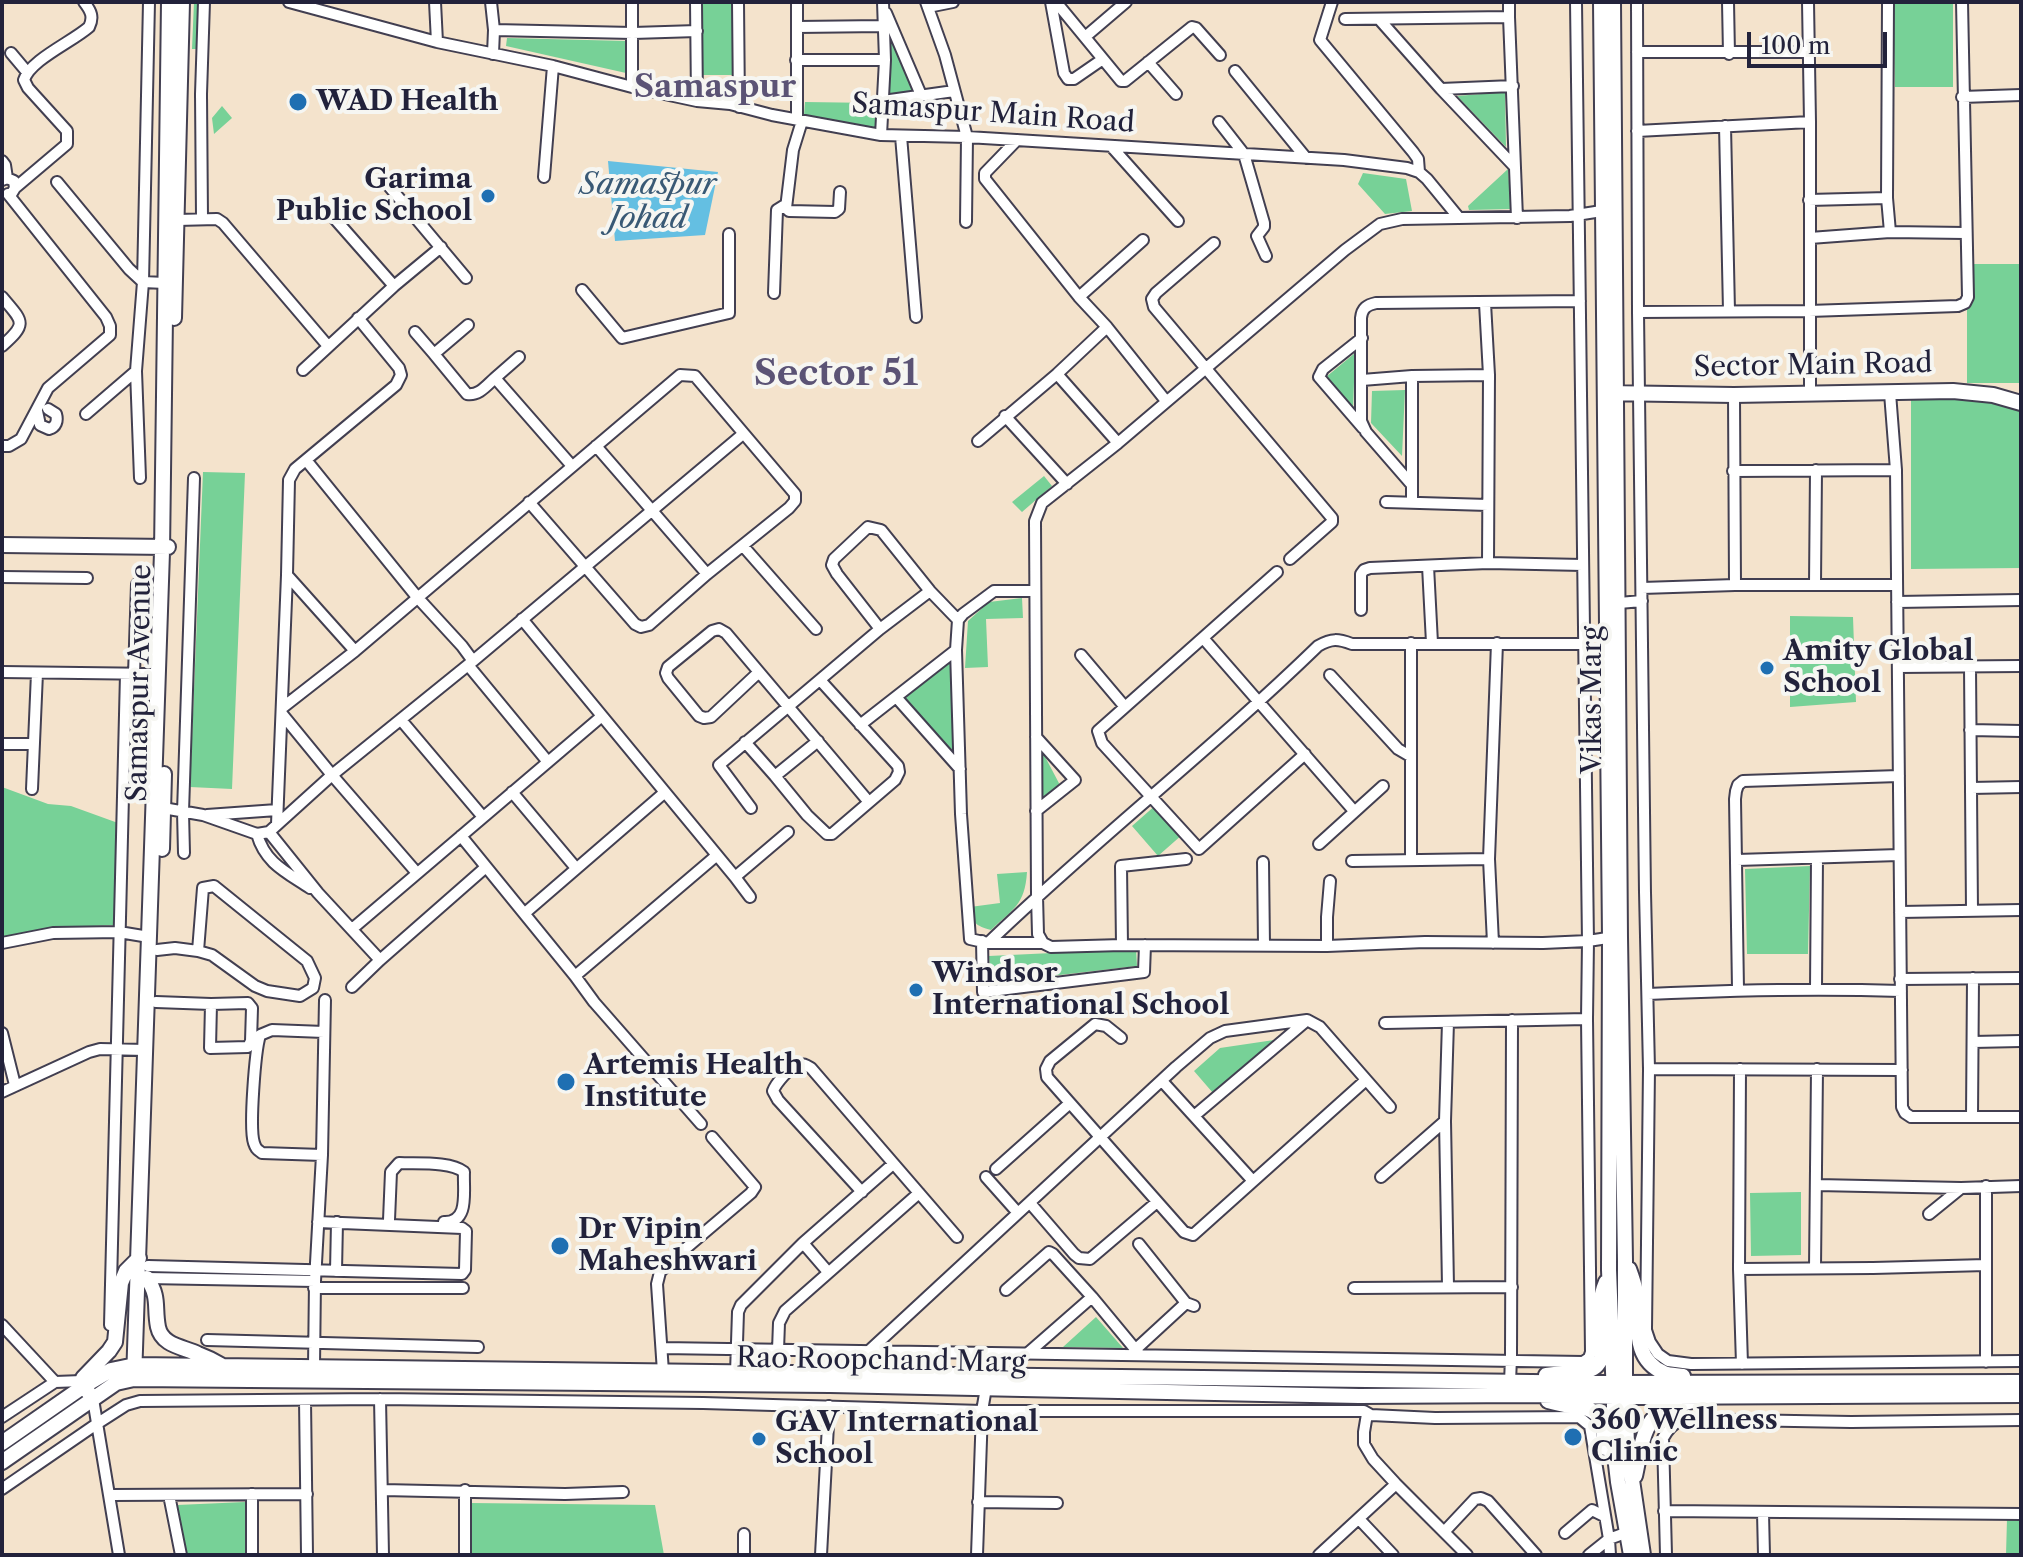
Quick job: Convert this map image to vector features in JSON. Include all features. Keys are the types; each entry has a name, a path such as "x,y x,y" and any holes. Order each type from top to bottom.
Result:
{"main road":[{"name":"Samaspur Avenue","path":"140,1372 145,1267 146,1050 163,808 169,2"},
{"name":"Samaspur Avenue","path":"148,1093 156,1002 153,943 158,674 177,220 182,2"},
{"name":"Vikas Marg","path":"1601,2 1609,210 1615,938 1625,1261 1620,1390"},
{"name":"Vikas Marg","path":"1609,210 1613,2"},
{"name":"Sector Main Road","path":"1611,392 1734,395 1953,391 1993,395 2021,403"},
{"name":"Vikas Marg","path":"1611,392 1619,603 1609,1273 1620,1390"},
{"path":"2,545 165,552"},
{"path":"2,554 165,552"},
{"path":"1625,1261 1635,1287 1637,1339 1642,1352 1664,1373 1714,1383"},
{"name":"Samaspur Avenue","path":"140,1372 145,1267"},
{"path":"87,1389 85,1374 109,1351 117,1336 121,1283 118,1275 145,1267 155,1290 158,1328 162,1335 174,1345 224,1367"},
{"path":"1521,1386 1539,1376 1596,1368 1602,1355 1601,1292 1609,1273"},
{"name":"Rao Roopchand Marg","path":"140,1372 224,1367 314,1367 394,1375 663,1372 736,1373 777,1379 867,1374 1359,1396 1521,1386"},
{"name":"Rao Roopchand Marg","path":"2,1462 111,1370 777,1379 986,1388 1521,1386 1620,1390"},
{"path":"1620,1390 1714,1383 2021,1382"},
{"path":"1521,1386 1561,1405 1586,1408 1599,1416 1604,1427 1609,1468 1625,1484 1643,1555"},
{"name":"Rao Roopchand Marg","path":"2,1443 87,1389"},
{"path":"1620,1390 1704,1396 2021,1395"},
{"path":"1620,1390 1627,1446 1625,1484 1631,1555"},
{"path":"1625,1484 1652,1420 1672,1408 1704,1396"}],"street":[{"path":"8,192 67,144 67,131 24,80 27,72 89,27 92,13 84,2"},
{"path":"140,478 136,371 143,282 149,2"},
{"path":"202,218 204,2"},
{"name":"Samaspur Main Road","path":"289,2 437,42 553,66 632,87 881,135 967,137 1344,160 1419,172"},
{"path":"435,2 437,42"},
{"path":"491,2 493,54"},
{"path":"632,2 632,87"},
{"path":"696,2 697,101"},
{"path":"738,2 739,107"},
{"path":"797,2 799,120 785,205 789,211 835,212 839,209 840,192"},
{"path":"953,2 927,4 945,55 967,137 966,222"},
{"path":"1054,2 1118,78 1125,81 1192,27 1220,55"},
{"path":"1054,2 1064,73 1068,79 1074,79 1103,59"},
{"path":"1085,37 1126,2"},
{"path":"1332,2 1320,40 1413,152 1418,159 1419,172 1459,218"},
{"path":"1509,2 1517,218"},
{"path":"662,1348 1368,1355 1583,1362 1589,1358 1588,941 1576,2"},
{"path":"1637,2 1638,312 1649,1069 1647,1334 1658,1354 1668,1361 1691,1364 2021,1361"},
{"path":"1728,2 1729,54"},
{"path":"1808,2 1810,393"},
{"path":"1888,2 1887,198 1890,232"},
{"path":"1638,312 1809,311 1958,306 1965,303 1968,297 1962,2"},
{"path":"883,5 921,95"},
{"path":"881,135 885,60 883,5"},
{"path":"1345,19 1509,17"},
{"path":"1379,19 1515,167"},
{"path":"797,27 883,26"},
{"path":"494,30 697,31"},
{"path":"1637,52 1808,52"},
{"path":"11,53 27,72"},
{"path":"796,60 885,60"},
{"path":"1148,62 1176,94"},
{"path":"544,177 553,66"},
{"path":"1235,71 1306,158"},
{"path":"1441,89 1513,86"},
{"path":"883,101 954,91"},
{"path":"1962,97 2021,95"},
{"path":"1219,122 1244,154 1264,223 1257,236 1266,256"},
{"path":"1637,131 1810,122"},
{"path":"1725,126 1729,311"},
{"path":"901,136 916,317"},
{"path":"1017,140 985,173 985,179 1166,401"},
{"path":"1111,146 1178,221"},
{"path":"2,161 5,179 14,181 8,192"},
{"path":"383,179 466,278"},
{"path":"57,182 129,269 143,282 165,283"},
{"path":"2,446 9,446 21,439 43,408 48,388 110,335 106,317 8,192"},
{"path":"1809,200 1887,198"},
{"path":"774,293 777,210 785,205"},
{"path":"1043,943 1038,934 1037,896 1035,591 1035,521 1042,503 1380,224 1402,219 1517,218 1609,210"},
{"path":"177,220 202,218 217,219 223,223 328,346"},
{"path":"335,219 394,286"},
{"path":"1810,238 1890,232 1965,233"},
{"path":"582,290 622,338 729,313 729,234"},
{"path":"1079,297 1143,240"},
{"path":"1214,243 1152,299 1154,307 1204,368 1332,518 1332,522 1290,559"},
{"path":"303,370 441,247"},
{"path":"2,297 21,323 18,331 2,346"},
{"path":"1363,428 1362,311 1370,305 1580,301"},
{"path":"1485,303 1489,375 1488,563"},
{"path":"318,893 269,858 261,846 277,810 289,480 295,469 396,385 401,375 399,368 358,318"},
{"path":"434,354 468,325"},
{"path":"978,441 1107,327"},
{"path":"415,332 467,394 478,393 519,357"},
{"path":"1362,338 1323,369 1319,377 1412,485"},
{"path":"86,414 136,371"},
{"path":"1057,374 1118,443"},
{"path":"282,711 355,651 417,597 529,502 680,375 695,376 795,494 795,501 789,508 649,625 641,627 635,624 529,502"},
{"path":"1362,380 1489,375"},
{"path":"1412,376 1412,502"},
{"path":"495,378 572,466"},
{"path":"1890,393 1896,470 1902,1107 1911,1117 2021,1117"},
{"path":"1734,395 1735,585"},
{"path":"1005,416 1067,484"},
{"path":"268,830 743,434"},
{"path":"596,446 707,574"},
{"path":"306,460 417,597 462,646 470,663 548,762"},
{"path":"1815,584 1816,470"},
{"path":"1733,471 1896,470"},
{"path":"184,853 194,478"},
{"path":"1386,502 1488,505"},
{"path":"880,629 832,565 834,559 868,527 881,530 930,591 958,620"},
{"path":"743,546 816,629"},
{"path":"1361,610 1361,574 1364,570 1488,563 1583,565"},
{"path":"1428,566 1432,643"},
{"path":"1277,572 1098,731 1100,739 1199,849 1305,754"},
{"path":"287,575 355,651"},
{"path":"2,577 87,578"},
{"path":"118,1275 115,1049 130,674 137,584"},
{"path":"1642,588 1897,585"},
{"path":"751,808 719,765 880,629 930,591"},
{"path":"1035,591 994,591 958,620 956,650 960,769 970,939 1043,943 1051,947 1327,946 1615,938"},
{"path":"1897,602 2021,600"},
{"path":"1619,603 1642,601"},
{"path":"522,619 750,897"},
{"path":"759,672 711,717 704,718 699,716 666,673 668,667 712,631 719,629 726,633 818,741 868,801"},
{"path":"1203,638 1354,811"},
{"path":"1145,945 1144,972 983,992 985,942 1328,640 1335,638 1352,644 1583,644"},
{"path":"1411,643 1411,859"},
{"path":"1493,943 1489,859 1497,643"},
{"path":"860,725 956,650"},
{"path":"1081,655 1125,707"},
{"path":"1898,667 2021,666"},
{"path":"1970,667 1972,911"},
{"path":"2,672 158,674"},
{"path":"32,789 37,673"},
{"path":"1330,675 1398,749 1410,756"},
{"path":"745,742 807,815 827,834 832,834 895,780 899,772 898,766 820,680"},
{"path":"896,697 960,769"},
{"path":"282,711 332,775 417,873"},
{"path":"352,929 602,716"},
{"path":"401,720 483,817"},
{"path":"1970,730 2021,731"},
{"path":"1036,737 1075,780 1036,811"},
{"path":"775,776 818,741"},
{"path":"2,744 34,744"},
{"path":"1738,989 1738,785 1743,781 1899,776"},
{"path":"1319,844 1383,786"},
{"path":"1971,788 2021,787"},
{"path":"512,792 576,868"},
{"path":"525,913 664,793"},
{"path":"163,808 268,830 318,893 380,960"},
{"path":"203,815 277,810"},
{"path":"735,877 788,832"},
{"path":"461,836 594,1002 701,1124"},
{"path":"1737,860 1899,855"},
{"path":"575,976 716,856"},
{"path":"1816,988 1817,858"},
{"path":"1122,945 1121,866 1186,859"},
{"path":"1352,861 1489,859"},
{"path":"1263,862 1264,945"},
{"path":"352,987 486,867"},
{"path":"1327,946 1330,881"},
{"path":"2,943 53,933 119,932 153,943 212,955 267,991 300,996 313,988 315,978 307,961 214,886 203,888 198,951"},
{"path":"1900,912 2021,910"},
{"path":"1972,1117 1973,978"},
{"path":"1648,994 2021,978"},
{"path":"314,1367 325,1000"},
{"path":"156,1002 248,1003 252,1008 248,1047 210,1048 211,1004"},
{"path":"1385,1023 1587,1019"},
{"path":"1194,1116 1307,1020"},
{"path":"867,1374 870,1350 1217,1034 1307,1020 1320,1027 1390,1107"},
{"path":"1512,1020 1511,1361 1521,1386"},
{"path":"1448,1022 1445,1121 1448,1286"},
{"path":"1121,1038 1106,1026 1095,1024 1050,1061 1046,1069 1047,1077 1184,1232 1193,1235 1366,1080"},
{"path":"322,1155 262,1153 255,1147 252,1127 260,1035 272,1030 324,1032"},
{"path":"2,1033 15,1085"},
{"path":"1973,1042 2021,1041"},
{"path":"2,1092 89,1052 100,1049 146,1050"},
{"path":"862,1192 773,1091 775,1085 797,1065 804,1064 811,1068 957,1237"},
{"path":"1649,1069 1902,1070"},
{"path":"1740,1069 1742,1364"},
{"path":"1815,1268 1817,1069"},
{"path":"1162,1081 1253,1181"},
{"path":"996,1169 1070,1103"},
{"path":"1381,1177 1445,1121"},
{"path":"663,1372 657,1284 660,1272 755,1187 712,1137"},
{"path":"318,1219 451,1222 458,1220 462,1214 464,1172 448,1165 399,1163 391,1172 389,1220"},
{"path":"736,1373 738,1312 741,1305 803,1243 893,1164"},
{"path":"986,1177 1018,1213"},
{"path":"1817,1185 2021,1186"},
{"path":"1986,1186 1986,1362"},
{"path":"1929,1214 1961,1188"},
{"path":"777,1379 779,1323 785,1311 919,1193"},
{"path":"1030,1203 1074,1254 1085,1260 1157,1202"},
{"path":"315,1279 336,1271 462,1274 465,1270 466,1231 462,1228 318,1219"},
{"path":"336,1271 337,1222"},
{"path":"803,1243 828,1272"},
{"path":"1139,1244 1190,1305 1142,1353"},
{"path":"1006,1290 1049,1252 1053,1254 1142,1353 1150,1385"},
{"path":"1739,1269 1986,1265"},
{"path":"145,1267 463,1288"},
{"path":"1589,1272 1609,1273"},
{"path":"1354,1288 1512,1287"},
{"path":"1028,1353 1092,1297"},
{"path":"2,1325 55,1382 87,1389 98,1423 119,1555"},
{"path":"207,1340 478,1347"},
{"path":"2,1417 55,1382"},
{"path":"977,1555 982,1411 986,1388"},
{"path":"1359,1396 1366,1412 1364,1444 1373,1459 1467,1555"},
{"path":"2,1489 126,1405 140,1401 380,1399 982,1411 1366,1412 1435,1418 1579,1417 1590,1426 1610,1555"},
{"path":"380,1399 383,1555"},
{"path":"305,1400 307,1555"},
{"path":"821,1555 829,1406"},
{"path":"1666,1555 1663,1438 1674,1423 1682,1419 1851,1422 2021,1420"},
{"path":"1319,1555 1396,1484"},
{"path":"383,1490 565,1494 623,1492"},
{"path":"465,1490 465,1555"},
{"path":"252,1494 252,1555"},
{"path":"111,1495 307,1494"},
{"path":"169,1495 181,1555"},
{"path":"1444,1532 1475,1499 1481,1498 1488,1501 1536,1555"},
{"path":"978,1502 1057,1503"},
{"path":"1565,1533 1592,1510 1604,1516"},
{"path":"1664,1511 2021,1514"},
{"path":"1763,1513 1764,1555"},
{"path":"1359,1519 1393,1555"},
{"path":"1589,1555 1609,1539 1628,1532"},
{"path":"744,1534 744,1555"}],"green space":[{"path":"194,2 202,2 200,49 192,49"},
{"path":"697,2 736,2 738,75 698,75"},
{"path":"1893,2 1953,2 1953,87 1895,87"},
{"path":"890,30 917,93 884,99"},
{"path":"507,38 627,41 626,73 506,46"},
{"path":"1505,92 1506,147 1457,96"},
{"path":"805,102 876,103 875,129 804,116"},
{"path":"222,106 232,118 214,134 212,118"},
{"path":"1508,169 1511,209 1469,210 1468,206"},
{"path":"1363,173 1406,179 1412,211 1385,214 1358,184"},
{"path":"1967,264 2021,264 2021,383 1967,383"},
{"path":"1355,353 1353,411 1326,377"},
{"path":"1405,390 1402,456 1371,423 1372,391"},
{"path":"1941,395 2021,405 2021,568 1911,569 1911,400"},
{"path":"203,472 245,473 232,789 190,787"},
{"path":"1044,476 1052,486 1022,512 1012,502"},
{"path":"1022,598 1023,618 986,619 988,667 965,668 968,621 989,602"},
{"path":"1790,616 1853,617 1856,702 1790,707"},
{"path":"950,662 953,751 902,697"},
{"path":"1042,751 1061,787 1042,803"},
{"path":"2,787 48,804 71,806 118,823 115,925 71,927 2,940"},
{"path":"1157,804 1183,834 1158,856 1132,826"},
{"path":"1810,866 1808,954 1747,954 1745,869"},
{"path":"1027,872 1024,892 1012,911 991,930 976,923 970,907 1000,903 997,874"},
{"path":"1136,949 1137,966 991,983 989,956"},
{"path":"1274,1040 1213,1093 1194,1071 1220,1048"},
{"path":"1801,1192 1801,1255 1751,1256 1750,1193"},
{"path":"1096,1317 1123,1348 1063,1347"},
{"path":"245,1502 246,1555 186,1555 177,1505"},
{"path":"470,1503 655,1505 664,1555 471,1555"},
{"path":"2007,1519 2021,1519 2021,1555 2006,1555"}],"water":[{"name":"Samaspur Johad","path":"608,161 718,172 705,235 615,241"}],"place":[{"name":"WAD Health","path":"298,102"},
{"name":"Garima Public School","path":"488,196"},
{"name":"Amity Global School","path":"1767,668"},
{"name":"Windsor International School","path":"916,990"},
{"name":"Artemis Health Institute","path":"566,1082"},
{"name":"Dr Vipin Maheshwari","path":"560,1246"},
{"name":"360 Wellness Clinic","path":"1573,1437"},
{"name":"GAV International School","path":"759,1439"}],"district":[{"name":"Samaspur","path":"715,88"},
{"name":"Sector 51","path":"836,375"}]}
